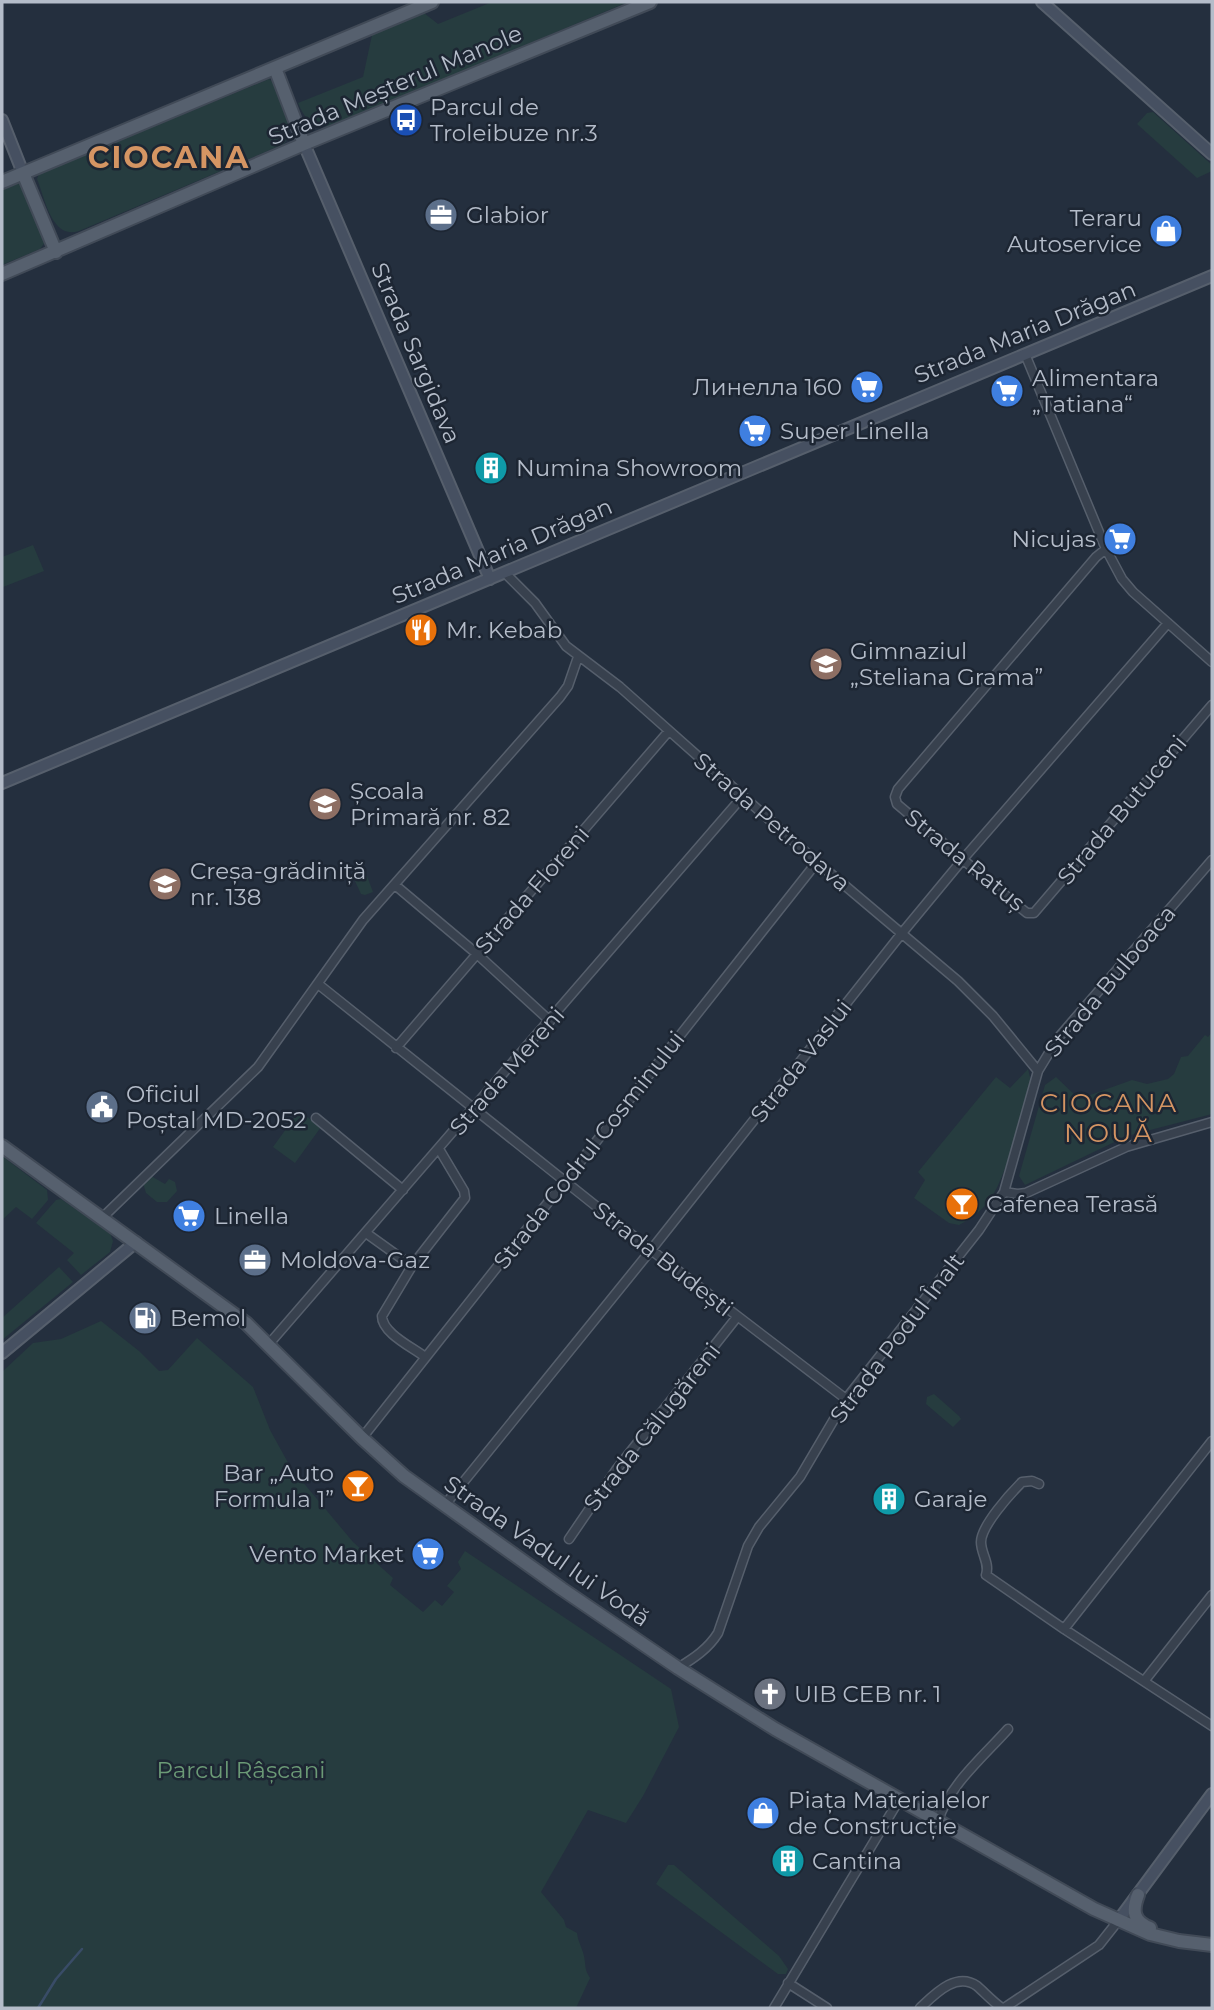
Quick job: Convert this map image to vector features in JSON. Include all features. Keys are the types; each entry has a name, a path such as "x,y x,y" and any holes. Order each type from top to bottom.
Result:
{"main road":[{"path":"2,182 432,2"},
{"name":"Strada Meșterul Manole","path":"2,274 304,144 650,2"},
{"path":"1042,2 1212,154"},
{"path":"275,68 304,144"},
{"path":"2,120 56,252"},
{"name":"Strada Sargidava","path":"304,144 490,579"},
{"name":"Strada Maria Drăgan","path":"2,783 1212,276"},
{"name":"Strada Vadul lui Vodă","path":"2,1146 246,1323 404,1476 678,1668 775,1729 1118,1922 1164,1938 1212,1942"},
{"path":"2,1353 136,1242"},
{"path":"1118,1922 1212,1794"},
{"path":"1138,1895 1133,1910 1136,1919 1143,1925 1212,1942"}],"street":[{"path":"1025,354 1106,549 1128,585 1212,662"},
{"name":"Strada Ratuș","path":"1031,914 897,804 896,792 1096,557 1106,549"},
{"name":"Strada Petrodava","path":"505,573 535,603 566,646 620,687 817,862 977,998 1038,1071"},
{"name":"Strada Vaslui","path":"444,1506 651,1251 902,933 1168,623"},
{"path":"102,1218 258,1067 363,920 560,697 568,686 578,657"},
{"name":"Strada Butuceni","path":"1031,914 1212,705"},
{"name":"Strada Floreni","path":"396,1048 668,732"},
{"name":"Strada Mereni","path":"269,1344 743,796"},
{"name":"Strada Bulboaca","path":"1004,1192 1038,1071 1058,1038 1212,860"},
{"name":"Strada Codrul Cosminului","path":"362,1438 817,862"},
{"path":"394,885 477,954 550,1021"},
{"name":"Strada Budești","path":"318,984 651,1251 846,1399"},
{"path":"316,1118 403,1190"},
{"path":"1004,1192 1026,1193 1126,1147 1212,1122"},
{"path":"425,1357 386,1328 381,1320 411,1266 465,1198 464,1191 439,1149"},
{"name":"Strada Podul Înalt","path":"678,1668 705,1650 718,1633 748,1546 770,1510 800,1477 846,1399 979,1230 1004,1192"},
{"path":"366,1233 411,1266"},
{"name":"Strada Călugăreni","path":"569,1538 616,1470 737,1317"},
{"path":"1064,1629 1211,1446"},
{"path":"1039,1484 1032,1481 1021,1482 987,1524 981,1539 988,1568 986,1575 1212,1726"},
{"path":"1145,1680 1212,1595"},
{"path":"938,1821 955,1787 1008,1729"},
{"path":"774,2008 899,1800"},
{"path":"920,2008 946,1986 962,1981 978,1987 1003,2008 1100,1945 1118,1922"},
{"path":"788,1983 827,2008"}],"green space":[{"path":"492,2 628,2 332,126 320,126 310,122 304,114 298,103 363,77 372,35 382,29 424,13 438,24"},
{"path":"269,79 274,83 288,122 288,137 284,144 79,231 70,232 56,224 37,179 39,174"},
{"path":"1153,112 1212,165 1212,171 1197,178 1137,124 1147,113"},
{"path":"20,183 46,241 40,249 2,265 2,190"},
{"path":"33,545 44,571 3,587 2,557"},
{"path":"362,875 367,876 373,892 361,894 355,881"},
{"path":"1212,1032 1212,1114 1127,1136 1025,1185 1019,1176 1045,1085 1056,1077 1079,1099 1132,1080 1147,1084 1168,1079 1174,1074 1181,1057 1188,1056 1205,1035 1208,1037"},
{"path":"1028,1069 1031,1081 1028,1094 1008,1161 995,1191 986,1205 971,1217 959,1225 949,1223 914,1198 925,1180 918,1172 996,1077 1010,1088"},
{"path":"299,1111 321,1127 295,1163 273,1147"},
{"path":"2,1156 47,1190 48,1200 32,1219 16,1207 2,1220"},
{"path":"151,1176 165,1184 169,1179 175,1182 177,1191 167,1202 157,1202 146,1193 143,1183"},
{"path":"61,1199 110,1233 113,1241 110,1252 81,1275 67,1260 74,1253 36,1223 56,1200"},
{"path":"59,1267 73,1282 2,1340 2,1318"},
{"name":"Parcul Râșcani","path":"101,1321 159,1371 168,1370 197,1338 253,1387 270,1430 291,1468 353,1542 393,1578 390,1585 423,1612 435,1600 442,1606 454,1592 447,1586 461,1569 458,1562 465,1551 671,1689 679,1727 626,1823 588,1810 541,1892 564,1920 566,1927 577,1933 590,1978 576,2008 2,2008 2,1372 33,1343 61,1339"},
{"path":"934,1394 961,1419 953,1427 926,1404 927,1397"},
{"path":"668,1865 674,1865 779,1956 788,1969 786,1974 778,1974 656,1884"}],"waterway":[{"path":"38,2008 56,1979 82,1949"}],"place":[{"name":"Parcul de Troleibuze nr.3","path":"406,120"},
{"name":"Glabior","path":"441,215"},
{"name":"Teraru Autoservice","path":"1166,231"},
{"name":"Линелла 160","path":"867,387"},
{"name":"Alimentara „Tatiana“","path":"1007,391"},
{"name":"Super Linella","path":"755,431"},
{"name":"Numina Showroom","path":"491,468"},
{"name":"Nicujas","path":"1120,539"},
{"name":"Mr. Kebab","path":"421,630"},
{"name":"Gimnaziul „Steliana Grama”","path":"826,664"},
{"name":"Școala Primară nr. 82","path":"325,804"},
{"name":"Creșa-grădiniță nr. 138","path":"165,884"},
{"name":"Oficiul Poștal MD-2052","path":"102,1107"},
{"name":"Cafenea Terasă","path":"962,1204"},
{"name":"Linella","path":"189,1216"},
{"name":"Moldova-Gaz","path":"255,1260"},
{"name":"Bemol","path":"145,1318"},
{"name":"Bar „Auto Formula 1”","path":"358,1486"},
{"name":"Garaje","path":"889,1499"},
{"name":"Vento Market","path":"428,1554"},
{"name":"UIB CEB nr. 1","path":"770,1694"},
{"name":"Piața Materialelor de Construcție","path":"763,1813"},
{"name":"Cantina","path":"788,1861"}],"district":[{"name":"CIOCANA","path":"169,158"},
{"name":"CIOCANA NOUĂ","path":"1109,1118"}]}
